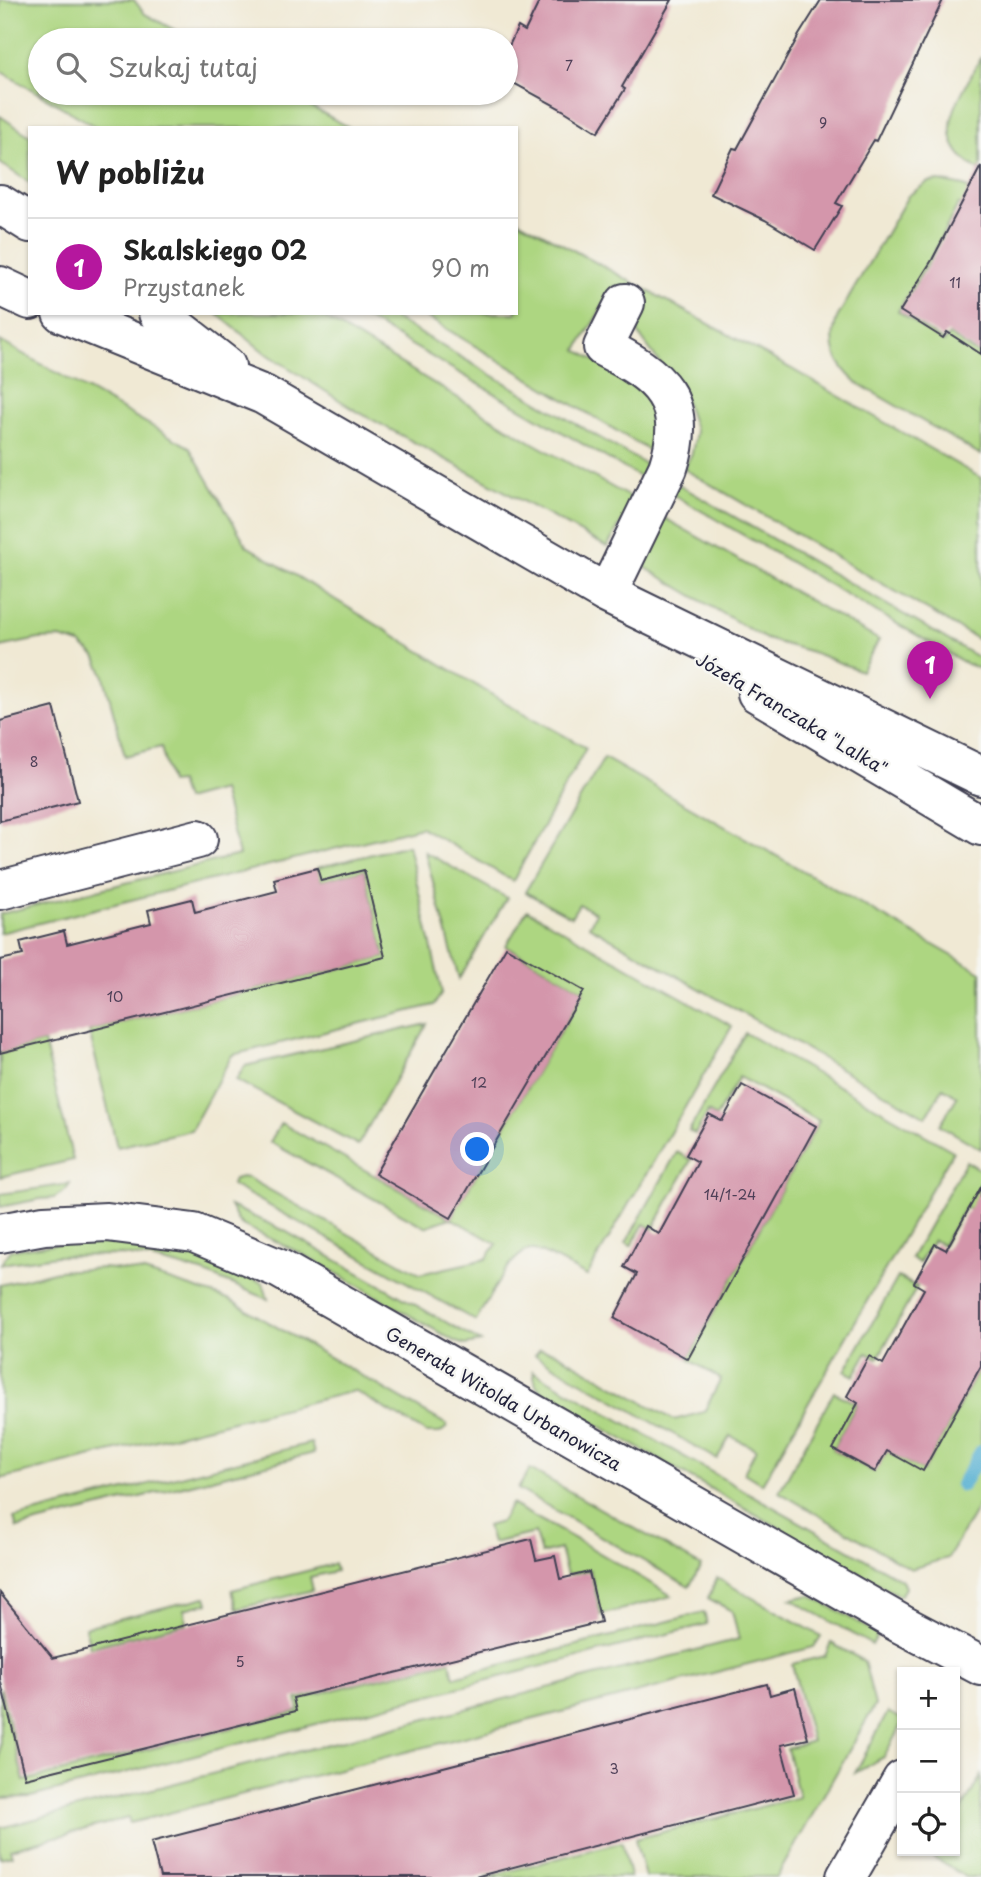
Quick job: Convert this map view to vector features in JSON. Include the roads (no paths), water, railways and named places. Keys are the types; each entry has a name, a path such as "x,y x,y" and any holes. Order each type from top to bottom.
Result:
{"street":[{"path":"0,204 28,222"},
{"path":"0,286 28,299"},
{"path":"607,594 668,468 676,430 674,412 653,377 603,347 625,303"},
{"name":"Józefa Franczaka \"Lalka\"","path":"67,315 264,396 607,594 981,776"},
{"name":"Józefa Franczaka \"Lalka\"","path":"161,315 264,396"},
{"name":"Józefa Franczaka \"Lalka\"","path":"607,594 703,661 981,826"},
{"path":"0,890 198,839"},
{"name":"Generała Witolda Urbanowicza","path":"0,1233 44,1225 107,1222 132,1225 194,1233 280,1269 972,1664"},
{"path":"846,1877 897,1789"}],"waterway":[{"path":"962,1485 981,1452"}],"place":[{"name":"Skalskiego 02","path":"930,699"}]}
